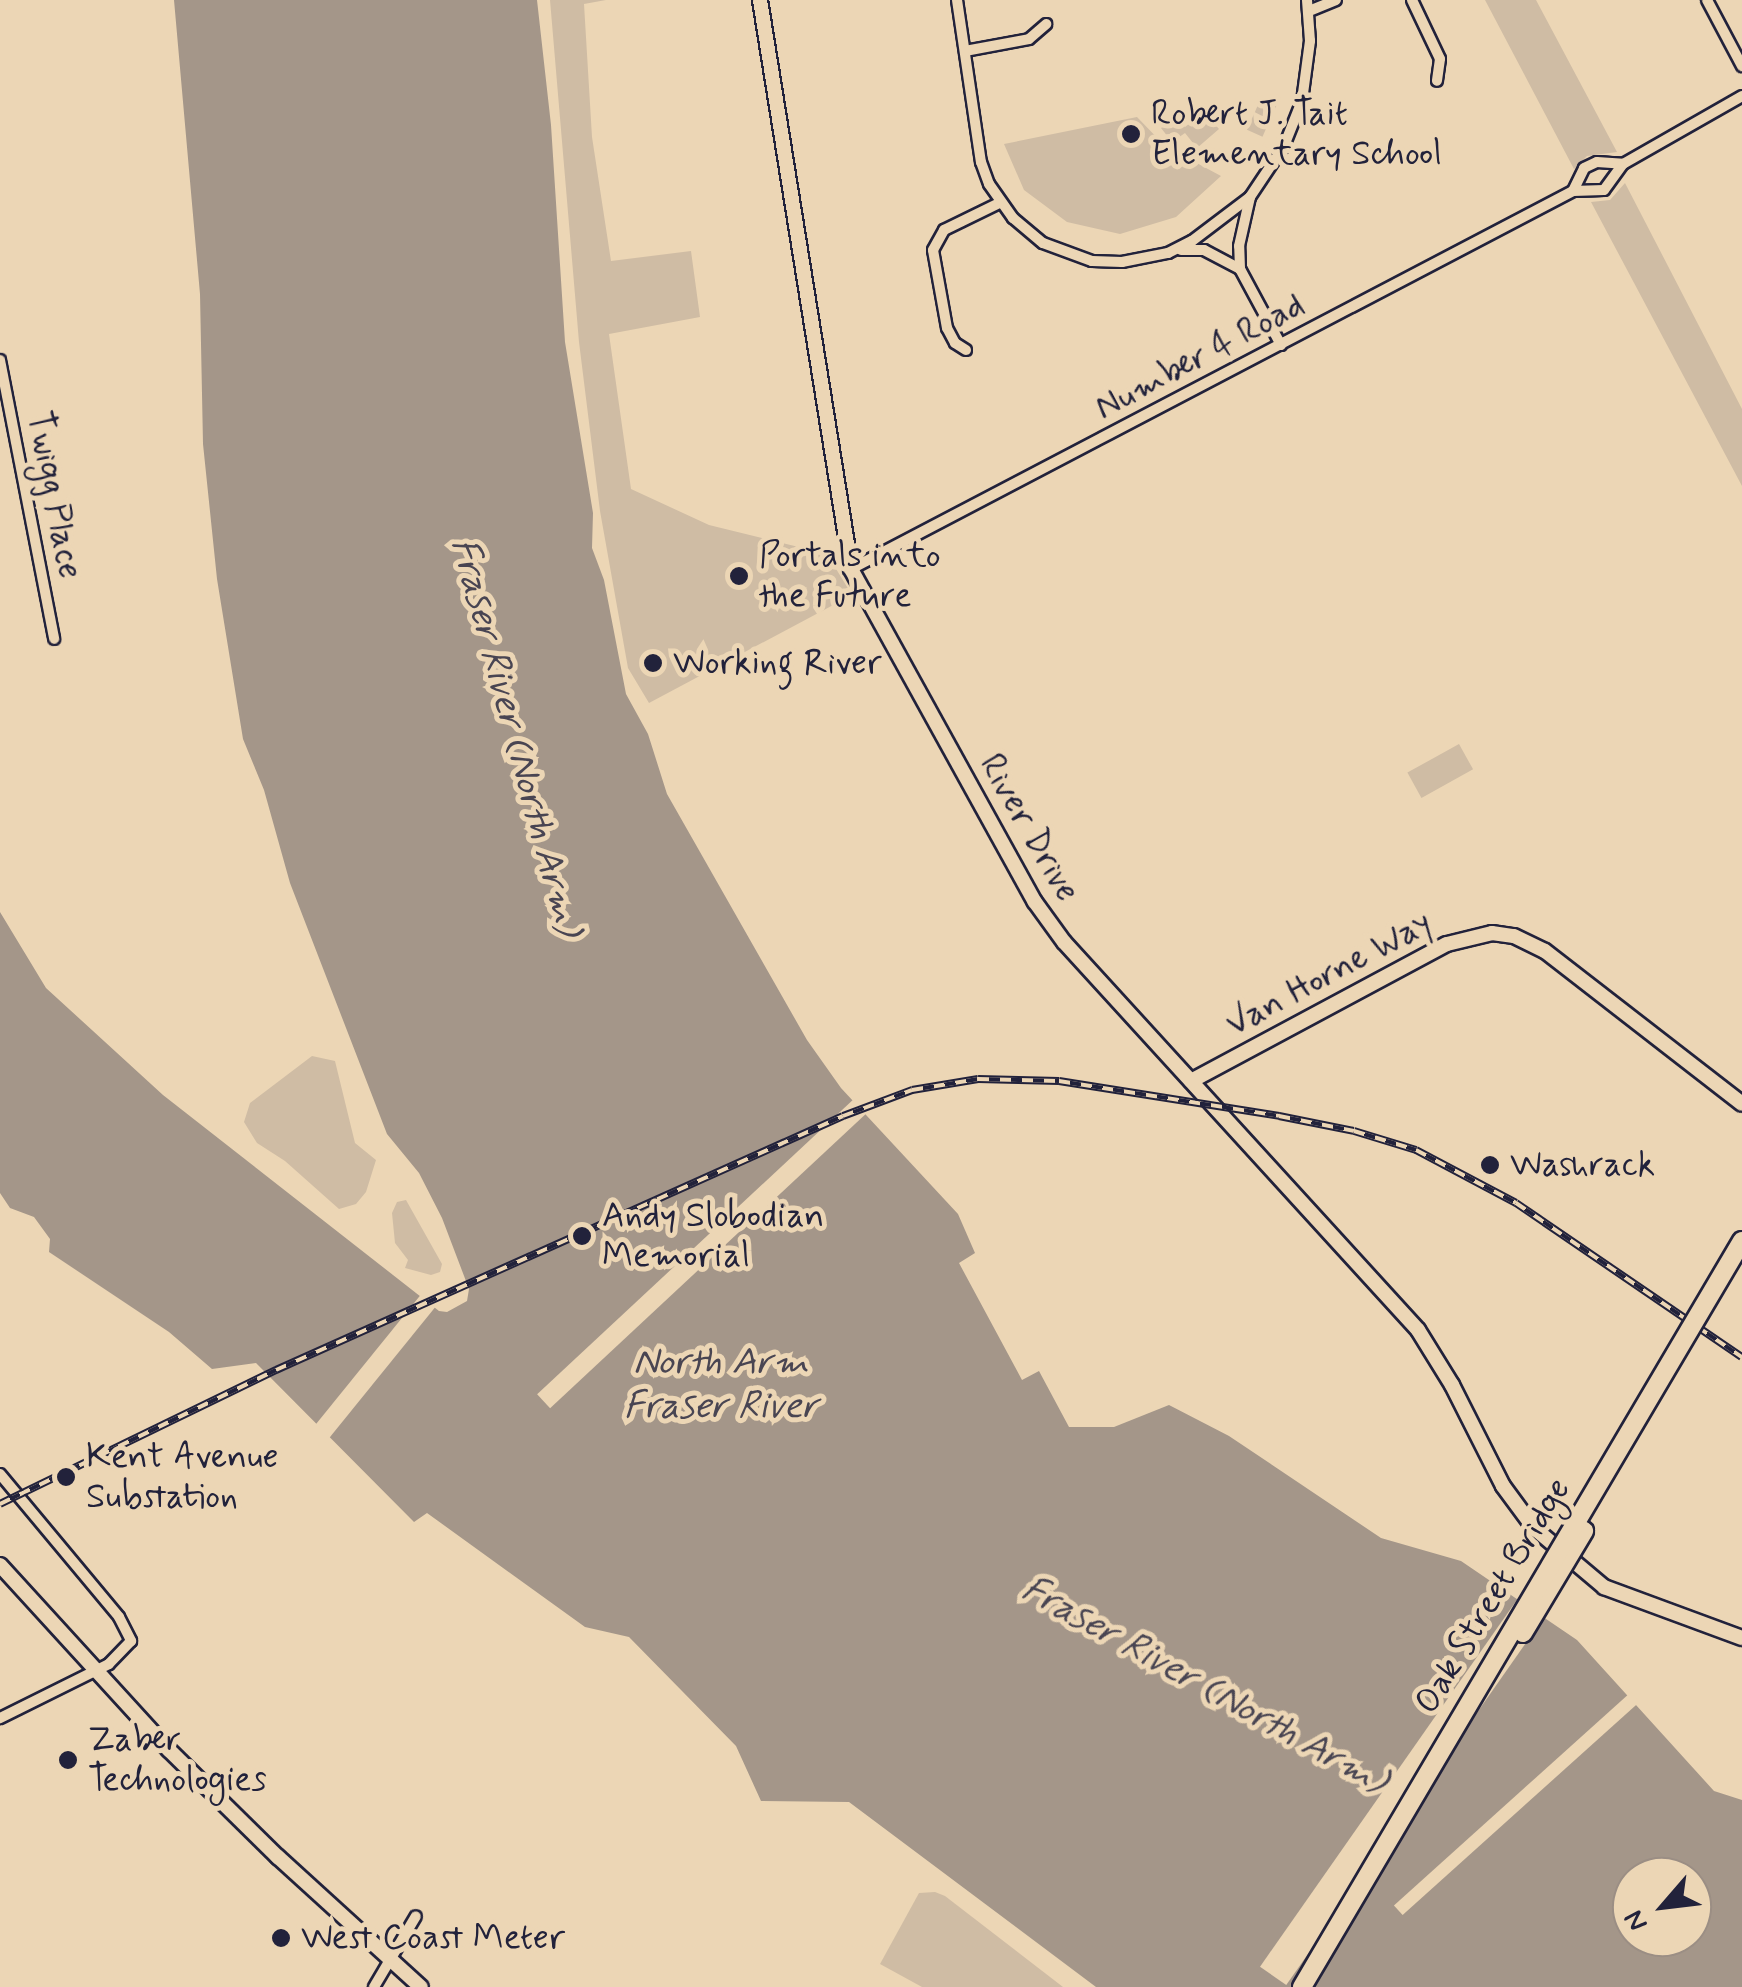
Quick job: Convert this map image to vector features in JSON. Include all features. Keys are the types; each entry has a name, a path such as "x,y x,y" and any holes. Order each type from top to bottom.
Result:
{"highway":[{"name":"Oak Street Bridge","path":"1302,1987 1742,1241"},
{"name":"Oak Street Bridge","path":"1315,1987 1742,1264"}],"street":[{"name":"River Drive","path":"760,0 852,569 1041,912 1418,1330 1452,1384 1503,1486 1546,1540 1604,1588 1742,1638"},
{"path":"956,0 981,162 1000,203 1026,230 1069,254 1122,262 1204,250 1240,269"},
{"path":"1282,345 1240,269 1241,224 1250,197 1284,146 1302,101 1308,5 1336,0"},
{"path":"1412,0 1440,59 1437,82"},
{"path":"1707,0 1742,66"},
{"path":"964,51 1029,39 1046,24"},
{"name":"Number 4 Road","path":"852,569 1573,191 1604,190 1623,164 1742,96"},
{"name":"Number 4 Road","path":"1573,191 1584,168 1597,162 1623,164"},
{"path":"1168,253 1192,241 1250,197"},
{"path":"966,350 955,343 947,328 933,264 936,239 1000,203"},
{"name":"Twigg Place","path":"0,360 54,639"},
{"name":"Van Horne Way","path":"1191,1080 1447,944 1492,933 1545,950 1742,1104"},
{"path":"0,1474 129,1633 127,1648 97,1670 0,1718"},
{"path":"0,1565 243,1823 421,1987"},
{"path":"374,1987 416,1916"}],"shaded area":[{"path":"550,0 606,0 584,4 592,137 611,261 691,251 700,317 609,334 631,489 709,525 827,554 852,595 649,703 628,668 600,511 579,342"},
{"path":"1485,0 1536,0 1617,152 1587,156 1574,169"},
{"path":"1262,96 1278,103 1262,137 1247,130"},
{"path":"1204,112 1219,129 1197,148 1185,133 1172,142 1161,128 1176,116 1185,127"},
{"path":"1137,117 1165,146 1221,176 1176,217 1120,234 1067,222 1024,190 1004,144"},
{"path":"1625,183 1742,409 1742,486 1591,202 1610,200"},
{"path":"1459,744 1473,769 1421,798 1407,773"},
{"path":"312,1056 335,1061 355,1143 376,1160 366,1192 356,1204 339,1209 285,1161 257,1143 244,1122 250,1103"},
{"path":"406,1200 442,1264 440,1272 431,1275 405,1268 408,1260 395,1243 392,1213 397,1202"},
{"path":"935,1892 1063,1987 922,1987 880,1964 919,1893"}],"water":[{"name":"North Arm Fraser River","path":"174,0 537,0 551,125 565,342 593,513 592,548 604,580 626,694 648,734 667,794 807,1040 841,1088 958,1214 975,1253 959,1263 1022,1380 1039,1371 1069,1427 1114,1427 1169,1405 1229,1436 1381,1538 1461,1561 1577,1640 1714,1791 1742,1800 1742,1987 1096,1987 849,1802 761,1801 736,1746 629,1637 585,1627 427,1513 414,1522 256,1363 212,1369 169,1332 49,1252 50,1239 34,1217 10,1208 0,1193 0,912 46,988 163,1095 439,1311 447,1312 467,1301 469,1289 442,1218 419,1173 387,1134 290,883 264,790 243,739 217,579 203,444 200,294"}],"pier":[{"path":"856,1097 869,1111 550,1408 537,1394"},
{"path":"423,1292 438,1304 321,1448 307,1436"},
{"path":"1521,1594 1547,1612 1286,1985 1260,1967"},
{"path":"1631,1692 1640,1702 1403,1915 1394,1905"}],"railway":[{"path":"0,1504 276,1370 843,1116 912,1090 978,1079 1059,1081 1279,1116 1354,1131 1416,1150 1516,1203 1742,1357"}],"place":[{"name":"Robert J. Tait Elementary School","path":"1131,134"},
{"name":"Portals into the Future","path":"739,576"},
{"name":"Working River","path":"653,663"},
{"name":"Washrack","path":"1490,1165"},
{"name":"Andy Slobodian Memorial","path":"582,1236"},
{"name":"Kent Avenue Substation","path":"66,1477"},
{"name":"Zaber Technologies","path":"68,1760"},
{"name":"West Coast Meter","path":"281,1938"}],"water label":[{"name":"Fraser River (North Arm)","path":"515,737"},
{"name":"Fraser River (North Arm)","path":"1204,1686"}]}
